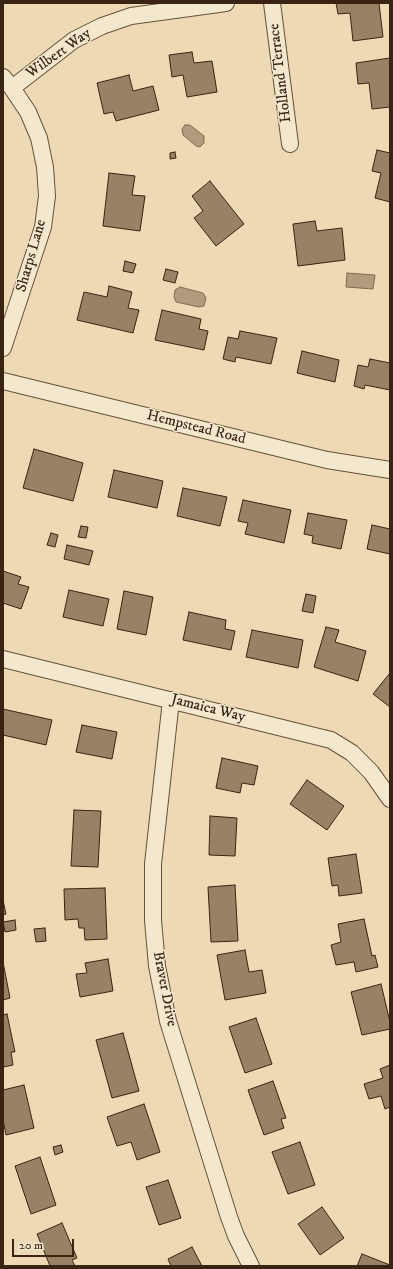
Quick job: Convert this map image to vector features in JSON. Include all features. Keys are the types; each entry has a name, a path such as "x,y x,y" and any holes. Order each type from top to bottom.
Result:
{"street":[{"name":"Wilbert Way","path":"8,82 74,40 102,26 131,16 226,3"},
{"name":"Holland Terrace","path":"272,3 290,144"},
{"name":"Sharps Lane","path":"3,348 43,227 47,196 45,167 39,138 28,112 8,82"},
{"name":"Hempstead Road","path":"3,381 327,460 390,470"},
{"name":"Jamaica Way","path":"3,659 331,740 352,753 371,772 390,799"},
{"name":"Braver Drive","path":"171,700 153,864 153,920 157,966 168,1021 224,1202 236,1236 250,1266"}],"shaded area":[{"path":"185,125 190,125 204,136 204,143 200,147 196,146 183,135 182,129"},
{"path":"347,273 375,275 373,289 346,287"},
{"path":"180,287 203,293 206,298 204,306 199,307 176,302 174,297 175,290"}],"building":[{"path":"336,3 379,3 383,37 353,41 350,13 338,14"},
{"path":"192,52 194,63 212,61 217,92 187,97 183,75 172,77 169,55"},
{"path":"390,58 390,107 372,109 369,83 358,84 356,63"},
{"path":"129,75 133,91 153,86 159,110 116,121 113,112 104,114 97,83"},
{"path":"377,150 390,153 390,202 375,198 381,173 372,171"},
{"path":"175,152 176,158 170,159 170,153"},
{"path":"109,173 135,176 132,195 145,196 140,231 103,226"},
{"path":"210,181 244,224 216,246 194,218 203,211 192,196"},
{"path":"315,221 317,231 342,228 345,260 298,266 293,224"},
{"path":"125,261 136,264 133,273 123,271"},
{"path":"166,269 178,272 175,283 163,280"},
{"path":"109,286 132,292 128,308 139,310 133,333 77,320 84,292 107,297"},
{"path":"162,310 201,319 199,329 208,331 204,350 155,340"},
{"path":"240,331 277,338 271,364 236,357 235,362 223,359 228,337 238,339"},
{"path":"302,351 339,360 335,382 297,373"},
{"path":"370,359 390,363 390,390 365,385 364,389 354,386 358,365 368,367"},
{"path":"34,449 83,463 73,501 23,488"},
{"path":"114,470 163,481 157,508 108,497"},
{"path":"183,488 227,497 220,526 177,516"},
{"path":"243,500 291,510 284,543 245,534 248,523 238,521"},
{"path":"308,513 347,520 341,549 312,543 313,536 304,534"},
{"path":"372,525 390,529 390,554 367,549"},
{"path":"81,526 88,527 86,538 78,537"},
{"path":"51,533 58,535 55,547 47,545"},
{"path":"67,545 93,551 89,565 64,559"},
{"path":"3,571 21,577 18,584 29,587 21,609 3,603"},
{"path":"69,590 109,599 103,626 63,617"},
{"path":"124,591 153,597 146,635 117,629"},
{"path":"306,594 316,596 313,613 302,611"},
{"path":"189,612 226,620 225,629 235,631 231,650 183,640"},
{"path":"326,627 339,630 335,642 366,651 358,681 314,667"},
{"path":"252,630 303,640 298,668 246,657"},
{"path":"390,673 390,707 373,694"},
{"path":"3,709 52,720 46,745 3,735"},
{"path":"82,725 117,732 112,759 76,752"},
{"path":"222,758 258,766 254,785 242,783 240,793 216,788"},
{"path":"307,780 344,806 327,830 290,804"},
{"path":"74,810 101,811 98,867 71,866"},
{"path":"210,816 237,818 235,856 209,855"},
{"path":"356,854 362,893 339,896 338,885 332,886 328,858"},
{"path":"235,885 238,941 211,942 208,887"},
{"path":"105,888 107,939 85,940 84,928 79,928 78,919 65,920 64,889"},
{"path":"3,900 6,914 3,915"},
{"path":"364,919 372,956 375,955 378,967 356,972 354,962 336,965 331,945 341,942 338,924"},
{"path":"15,920 16,930 5,932 3,922"},
{"path":"45,928 46,941 36,942 34,929"},
{"path":"245,950 249,972 262,970 266,993 225,1000 217,955"},
{"path":"108,959 113,991 80,997 76,974 87,973 85,963"},
{"path":"3,962 10,998 3,1000"},
{"path":"381,984 390,1022 390,1029 362,1035 351,992"},
{"path":"7,1014 15,1052 11,1052 13,1065 3,1067 3,1015"},
{"path":"256,1018 272,1064 245,1073 229,1027"},
{"path":"123,1033 139,1091 112,1098 96,1040"},
{"path":"390,1065 390,1107 385,1109 381,1096 369,1099 364,1084 383,1078 380,1069"},
{"path":"273,1081 286,1118 281,1119 284,1128 264,1135 248,1090"},
{"path":"24,1085 34,1128 6,1135 3,1120 3,1090"},
{"path":"144,1104 160,1152 137,1160 131,1142 117,1146 107,1117"},
{"path":"300,1142 315,1185 288,1194 272,1152"},
{"path":"61,1145 63,1152 55,1155 53,1147"},
{"path":"40,1157 56,1205 31,1214 15,1166"},
{"path":"168,1180 181,1218 159,1225 146,1187"},
{"path":"322,1207 344,1238 320,1255 298,1224"},
{"path":"62,1223 77,1258 72,1260 75,1266 50,1266 37,1234"},
{"path":"192,1247 202,1266 171,1266 168,1259"},
{"path":"362,1254 390,1265 390,1266 357,1266"}]}
